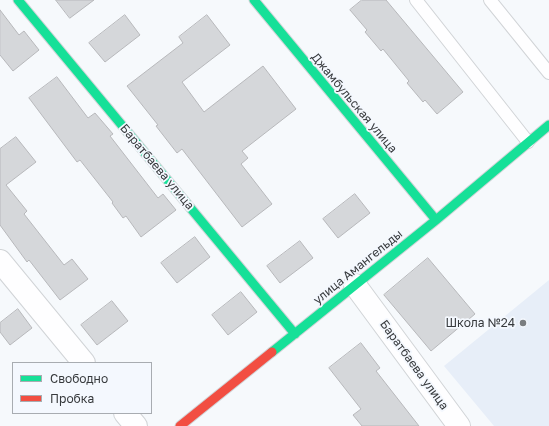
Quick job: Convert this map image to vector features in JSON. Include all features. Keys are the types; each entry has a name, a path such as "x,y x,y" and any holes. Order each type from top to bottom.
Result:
{"street":[{"name":"Баратбаева улица","path":"18,0 295,334"},
{"name":"Джамбульская улица","path":"254,0 436,220"},
{"name":"улица Амангельды","path":"180,426 436,220 549,125"},
{"path":"0,261 83,362"},
{"name":"Баратбаева улица","path":"355,285 459,426"},
{"path":"126,414 136,426"}],"lane":[{"path":"416,0 528,142"},
{"path":"490,0 549,73"}],"shaded area":[{"name":"Школа №24","path":"549,280 549,426 494,426 444,366"}],"building":[{"path":"56,0 94,0 70,18"},
{"path":"362,0 386,0 463,92 437,114 425,100 423,102 407,83 409,81 383,49 381,51 365,32 367,30 350,10"},
{"path":"0,10 19,35 24,31 39,50 13,71 0,55"},
{"path":"125,15 140,35 105,62 89,43"},
{"path":"207,15 230,45 182,82 204,112 263,66 296,109 242,151 248,158 241,164 272,204 242,227 182,149 177,153 156,126 158,125 127,86 183,43 179,37"},
{"path":"57,77 88,118 95,113 113,134 110,136 158,198 163,194 176,210 141,237 126,216 123,218 112,203 113,202 80,160 77,162 29,98"},
{"path":"16,137 36,162 6,185 27,211 24,214 64,265 72,259 88,279 60,300 29,260 27,262 0,225 0,149"},
{"path":"355,194 370,213 338,238 323,219"},
{"path":"195,237 210,257 177,283 161,263"},
{"path":"300,241 313,258 280,283 267,266"},
{"path":"428,258 475,314 431,351 384,295"},
{"path":"241,292 257,312 228,335 212,315"},
{"path":"112,301 128,321 97,345 81,325"},
{"path":"18,309 32,328 10,345 0,332 0,323"},
{"path":"361,343 380,368 376,371 419,426 362,426 353,415 361,409 329,368"}],"traffic: fast":[{"path":"18,0 295,334"},
{"path":"254,0 436,220"},
{"path":"272,352 436,220 549,125"}],"traffic: jam":[{"path":"180,426 272,352"}],"place":[{"name":"Школа №24","path":"523,323"}]}
